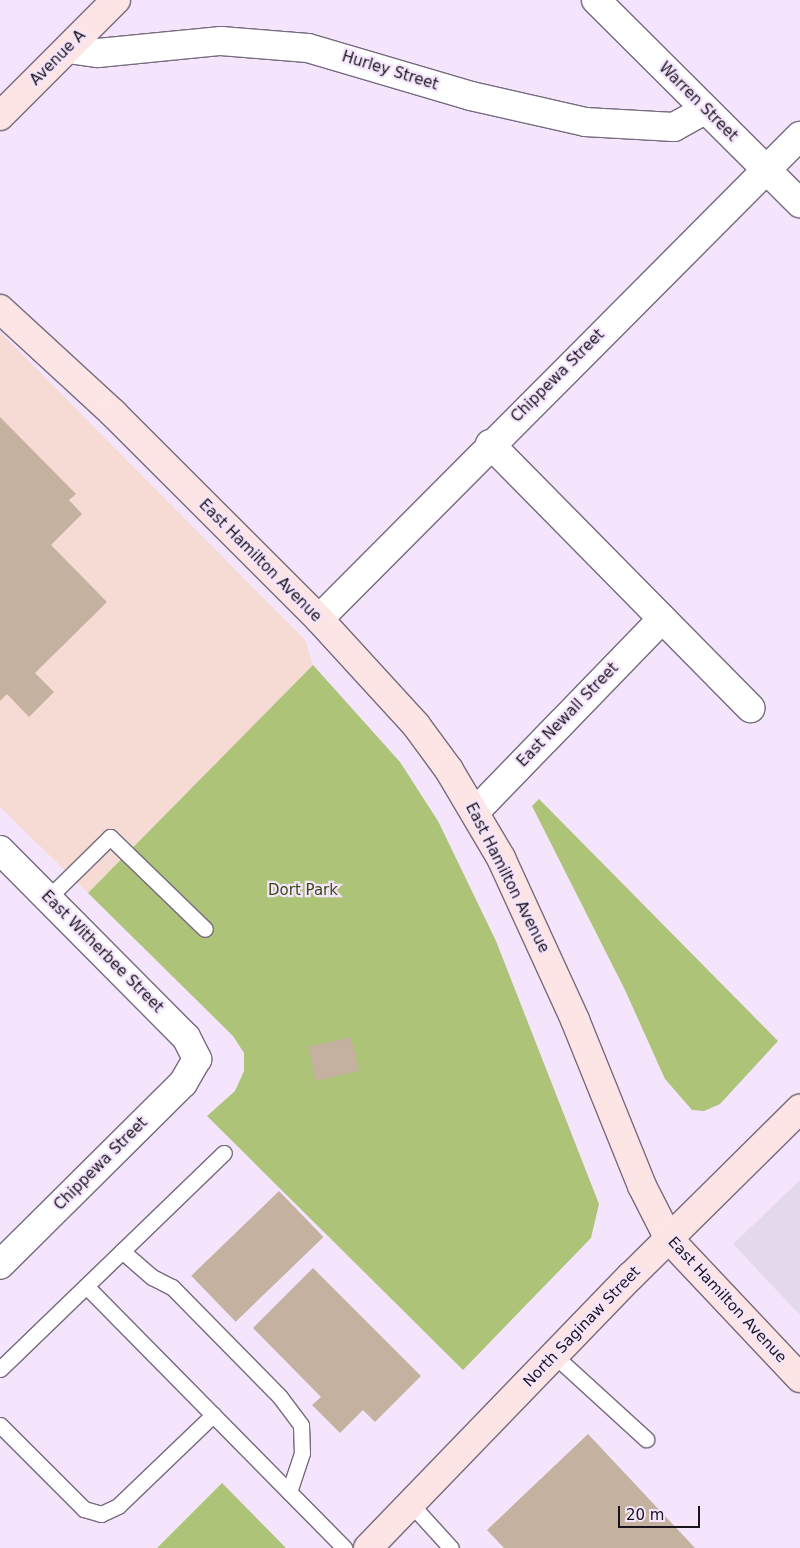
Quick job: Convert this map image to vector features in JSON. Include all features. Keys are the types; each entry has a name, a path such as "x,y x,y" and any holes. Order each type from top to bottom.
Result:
{"street":[{"name":"Avenue A","path":"0,116 116,0"},
{"name":"Warren Street","path":"596,0 800,203"},
{"name":"Hurley Street","path":"68,49 98,53 220,41 308,48 471,96 585,122 674,127 705,110"},
{"name":"Chippewa Street","path":"319,619 490,444 800,136"},
{"name":"East Hamilton Avenue","path":"0,309 113,413 319,619 416,725 475,812 531,920 642,1186 669,1240 800,1378"},
{"path":"490,444 750,708"},
{"name":"East Newall Street","path":"475,812 662,619"},
{"name":"East Witherbee Street","path":"0,850 186,1037 197,1058"},
{"name":"Chippewa Street","path":"0,1265 183,1082 197,1058"},
{"name":"North Saginaw Street","path":"368,1548 554,1355 800,1109"}],"lane":[{"path":"48,898 110,837 205,929"},
{"path":"0,1369 224,1153"},
{"path":"122,1251 152,1277 172,1287 280,1397 301,1425 302,1453 289,1492"},
{"path":"86,1286 344,1548"},
{"path":"554,1355 646,1439"},
{"path":"0,1425 84,1509 101,1514 118,1506 213,1415"},
{"path":"411,1504 451,1548"}],"shaded area":[{"path":"0,332 305,640 313,665 88,893 0,807"},
{"path":"800,1180 800,1315 733,1244"}],"green space":[{"name":"Dort Park","path":"313,665 400,762 438,821 496,941 599,1204 591,1238 463,1370 207,1116 235,1091 244,1071 244,1053 233,1036 88,893"},
{"path":"539,799 778,1041 720,1104 704,1111 692,1110 665,1079 625,990 532,806"},
{"path":"222,1483 286,1548 157,1548"}],"building":[{"path":"0,417 76,494 69,500 82,514 51,545 107,602 35,673 54,692 29,717 7,694 0,701"},
{"path":"351,1037 359,1071 316,1081 308,1047"},
{"path":"279,1191 323,1237 236,1322 191,1276"},
{"path":"313,1268 421,1376 375,1422 363,1410 340,1433 312,1405 321,1397 253,1328"},
{"path":"588,1434 695,1548 504,1548 487,1530"}]}
